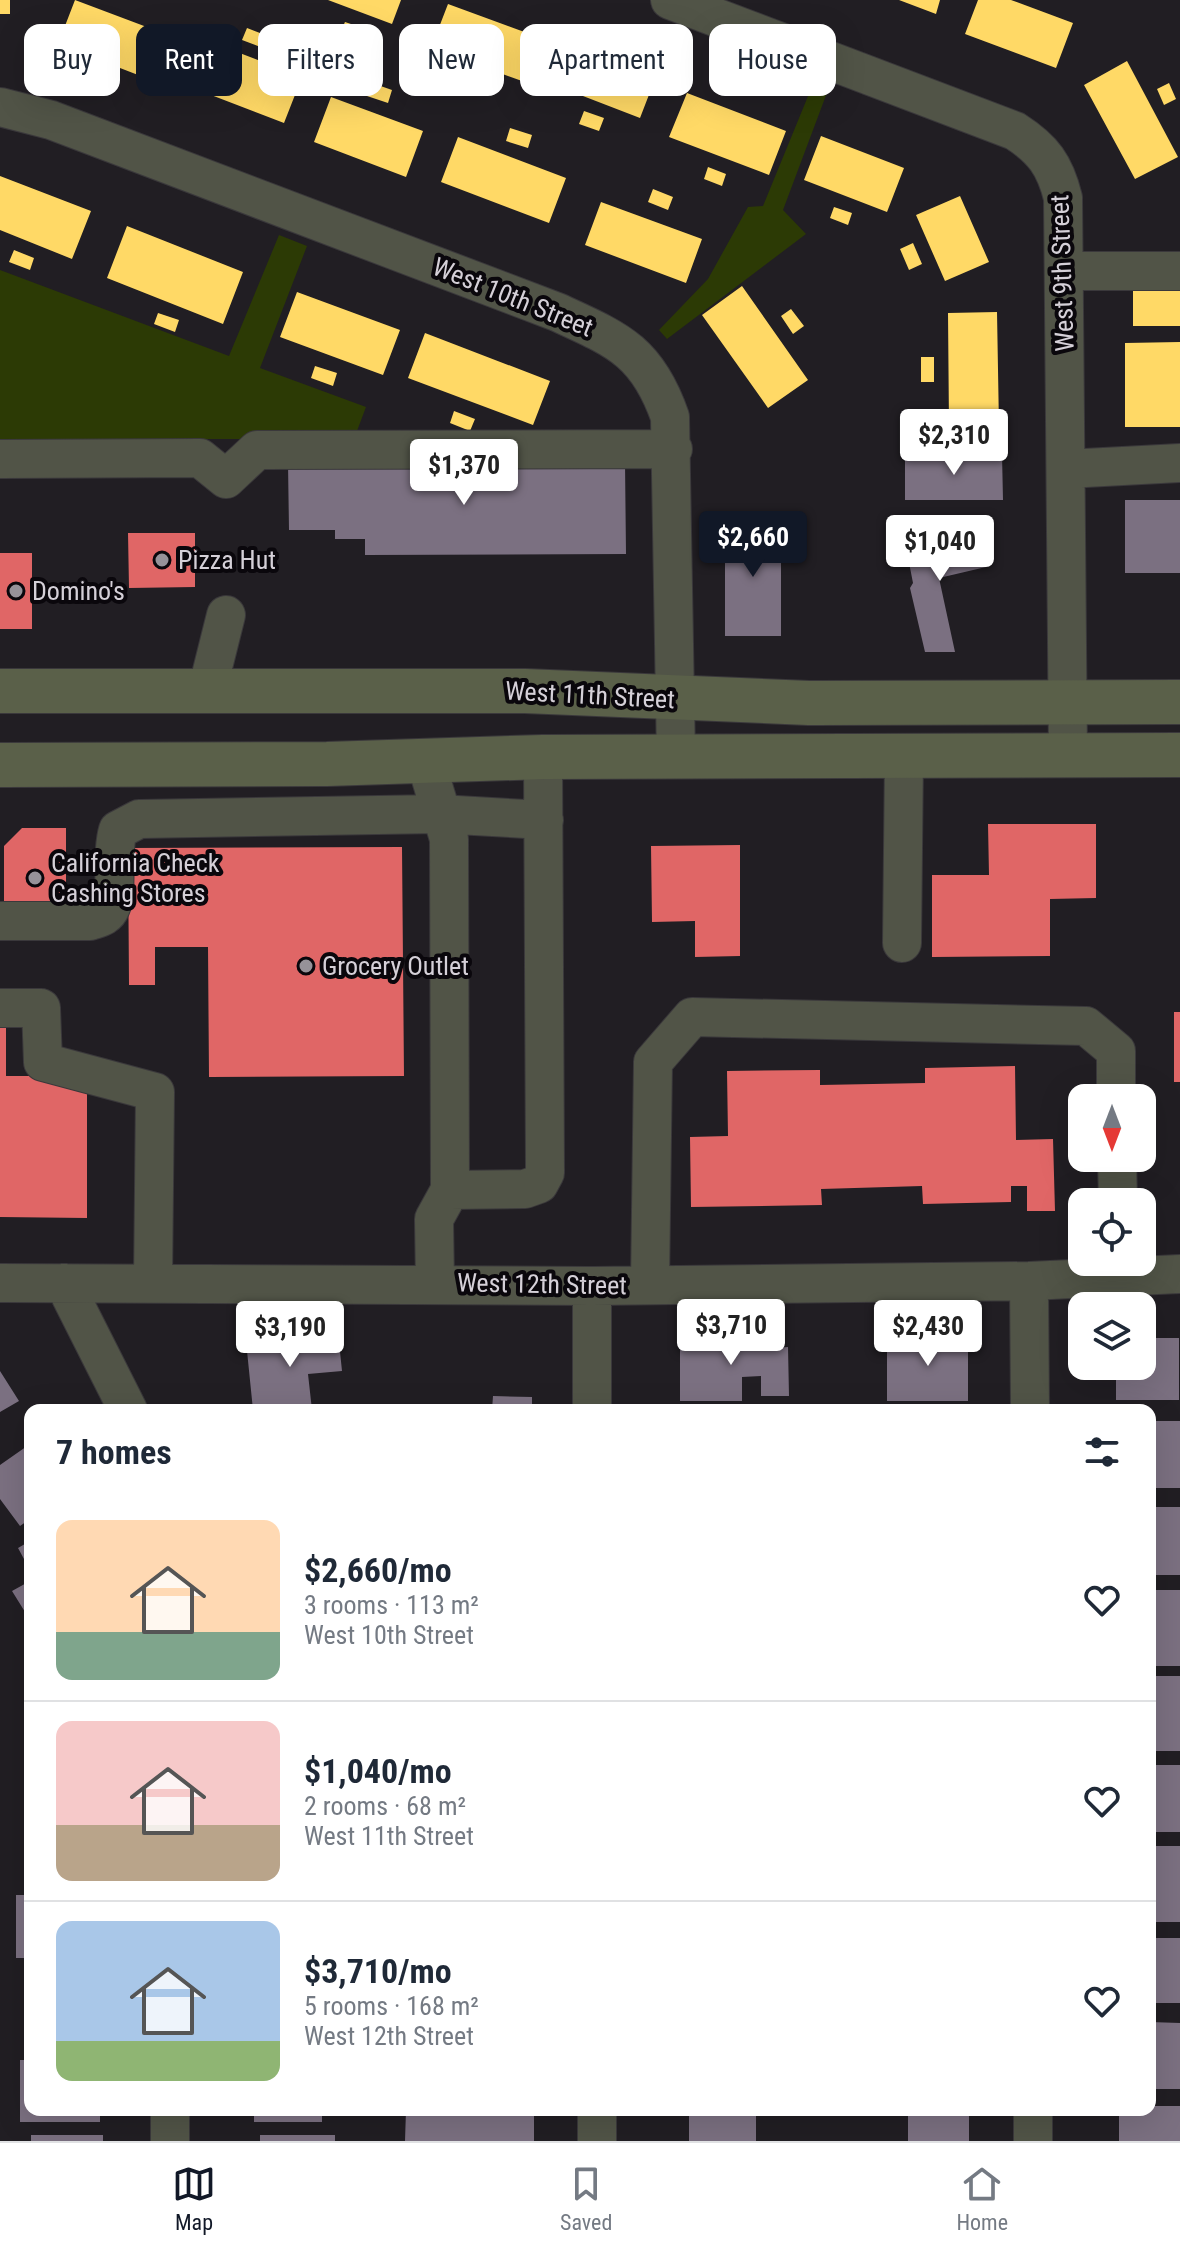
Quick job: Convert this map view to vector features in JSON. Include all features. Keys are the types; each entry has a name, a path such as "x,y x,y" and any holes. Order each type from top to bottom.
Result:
{"main road":[{"name":"West 11th Street","path":"0,691 525,691 675,699 1068,704 1180,702"},
{"path":"0,765 327,764 543,757 1180,755"}],"street":[{"name":"West 9th Street","path":"670,0 1015,131 1040,147 1057,173 1063,198 1068,755"},
{"name":"West 10th Street","path":"0,107 66,126 557,312 604,334 640,359 658,383 670,417 673,449 676,757"},
{"path":"1064,271 1180,271"},
{"path":"0,459 200,458 226,479 257,450 673,449"},
{"path":"1066,469 1180,463"},
{"path":"207,691 226,615"},
{"path":"902,943 904,756"},
{"path":"450,1190 525,1189 539,1184 545,1173 543,757"},
{"path":"425,759 449,839 450,1190 434,1219 435,1283"},
{"path":"0,921 90,921 104,917 112,906 112,850 118,830 139,819 439,814 544,820"},
{"path":"0,1008 41,1008 43,1062 155,1092 153,1283"},
{"path":"650,1285 653,1062 692,1017 1086,1026 1116,1051 1116,1084"},
{"name":"West 12th Street","path":"1156,1272 1180,1274"},
{"name":"West 12th Street","path":"0,1283 592,1286 1029,1281 1069,1276"},
{"path":"1029,1281 1030,1404"},
{"path":"64,1283 125,1404"},
{"path":"592,1286 592,1404"},
{"path":"170,2116 170,2141"},
{"path":"597,2116 597,2141"},
{"path":"1033,2116 1033,2141"}],"green space":[{"path":"808,96 826,96 783,210 806,234 667,339 659,330 708,279 748,207 763,206"},
{"path":"279,235 307,246 260,368 366,407 354,439 0,439 0,270 229,356"}],"building: Homes":[{"path":"0,0 10,0 10,14 0,14"},
{"path":"75,0 139,24 136,24 136,74 120,68 120,24 66,24"},
{"path":"328,0 401,0 392,24"},
{"path":"899,0 940,0 936,14"},
{"path":"978,0 1011,0 1073,23 1056,68 965,34"},
{"path":"448,4 503,24 440,24"},
{"path":"504,25 520,30 520,80 504,74"},
{"path":"247,28 258,32 258,46 242,40"},
{"path":"242,54 258,60 258,96 295,96 284,123 214,96 242,96"},
{"path":"1127,61 1178,157 1135,179 1084,85"},
{"path":"1169,83 1176,99 1164,105 1157,89"},
{"path":"383,87 392,90 388,103 367,96 383,96"},
{"path":"693,95 786,131 769,175 669,137 686,96"},
{"path":"583,96 648,96 640,118"},
{"path":"331,97 423,131 406,177 314,142"},
{"path":"584,111 604,118 599,131 579,124"},
{"path":"510,128 532,135 528,148 506,141"},
{"path":"821,136 904,168 887,212 804,180"},
{"path":"458,137 566,178 549,223 441,182"},
{"path":"708,167 726,174 722,186 704,179"},
{"path":"0,176 91,211 72,259 0,230"},
{"path":"653,189 673,197 668,210 648,202"},
{"path":"960,196 989,262 945,281 916,215"},
{"path":"601,202 702,239 686,283 585,245"},
{"path":"834,207 852,213 848,225 830,218"},
{"path":"127,226 243,272 223,324 107,278"},
{"path":"913,243 922,264 909,270 900,249"},
{"path":"14,250 34,258 30,270 9,262"},
{"path":"742,286 808,380 768,408 702,315"},
{"path":"1133,288 1180,288 1180,326 1133,326"},
{"path":"297,292 400,330 383,375 280,337"},
{"path":"791,309 804,326 793,334 781,316"},
{"path":"997,312 999,427 949,427 948,313"},
{"path":"158,313 179,320 175,332 154,324"},
{"path":"425,333 550,381 533,425 408,378"},
{"path":"1180,342 1180,427 1125,427 1125,343"},
{"path":"921,357 934,357 934,382 921,382"},
{"path":"315,366 337,373 333,386 311,378"},
{"path":"454,411 475,419 470,431 450,423"}],"building: Shops":[{"name":"Pizza Hut","path":"128,533 195,533 195,587 129,588"},
{"name":"Domino's","path":"0,553 32,553 32,629 0,629"},
{"path":"988,824 1096,824 1096,898 1050,899 1050,956 932,957 932,875 989,875"},
{"name":"California Check Cashing Stores","path":"22,828 66,828 66,909 4,909 4,846"},
{"path":"740,845 740,956 695,957 695,921 652,922 651,846"},
{"name":"Grocery Outlet","path":"402,847 404,1076 209,1077 208,947 155,947 155,985 129,985 128,848"},
{"path":"1174,1012 1180,1012 1180,1082 1174,1082"},
{"path":"0,1019 6,1019 6,1076 87,1076 87,1218 0,1217"},
{"path":"1015,1066 1016,1140 1053,1139 1055,1211 1027,1211 1027,1186 1011,1186 1011,1202 923,1204 922,1186 821,1189 822,1205 691,1207 690,1137 728,1136 727,1071 820,1070 820,1085 925,1083 925,1068"}],"building: Other":[{"path":"1002,454 1003,500 905,500 905,455"},
{"path":"625,462 626,554 365,555 365,539 335,539 335,530 289,530 288,463"},
{"path":"1125,500 1180,500 1180,573 1125,573"},
{"path":"725,522 781,522 781,636 725,636"},
{"path":"980,532 986,567 939,578 955,652 925,652 910,588 913,583 906,547"},
{"path":"338,1332 342,1371 308,1374 311,1404 252,1404 246,1341"},
{"path":"774,1335 775,1348 788,1347 789,1396 761,1396 761,1376 742,1377 742,1401 680,1401 680,1336"},
{"path":"887,1335 968,1335 968,1401 887,1401"},
{"path":"1156,1338 1179,1338 1179,1400 1116,1400 1116,1380 1156,1380"},
{"path":"0,1371 19,1401 0,1412"},
{"path":"493,1396 532,1397 532,1404 492,1404"},
{"path":"1156,1421 1180,1421 1180,1488 1156,1488"},
{"path":"24,1448 24,1523 20,1526 0,1499 0,1465"},
{"path":"1156,1507 1180,1507 1180,1575 1156,1575"},
{"path":"24,1544 24,1559 18,1548"},
{"path":"24,1584 24,1610 12,1591"},
{"path":"1156,1590 1180,1590 1180,1666 1156,1666"},
{"path":"1156,1676 1180,1676 1180,1751 1156,1751"},
{"path":"1156,1765 1180,1765 1180,1832 1156,1832"},
{"path":"1156,1846 1180,1846 1180,1922 1156,1922"},
{"path":"16,1895 24,1895 24,1958 16,1958"},
{"path":"1156,1938 1180,1938 1180,2003 1156,2003"},
{"path":"1156,2022 1180,2023 1180,2089 1156,2089"},
{"path":"20,2060 24,2060 24,2116 100,2116 100,2122 20,2122"},
{"path":"1156,2106 1180,2106 1180,2141 1119,2141 1119,2116 1156,2116"},
{"path":"254,2116 322,2116 322,2122 254,2122"},
{"path":"406,2116 534,2116 534,2141 405,2141"},
{"path":"689,2116 756,2116 756,2141 689,2141"},
{"path":"908,2116 969,2116 969,2141 908,2141"},
{"path":"31,2135 103,2135 103,2141 31,2141"},
{"path":"260,2135 335,2135 335,2141 260,2141"}],"place":[{"name":"Pizza Hut","path":"162,560"},
{"name":"Domino's","path":"16,591"},
{"name":"California Check Cashing Stores","path":"35,878"},
{"name":"Grocery Outlet","path":"306,966"}]}
